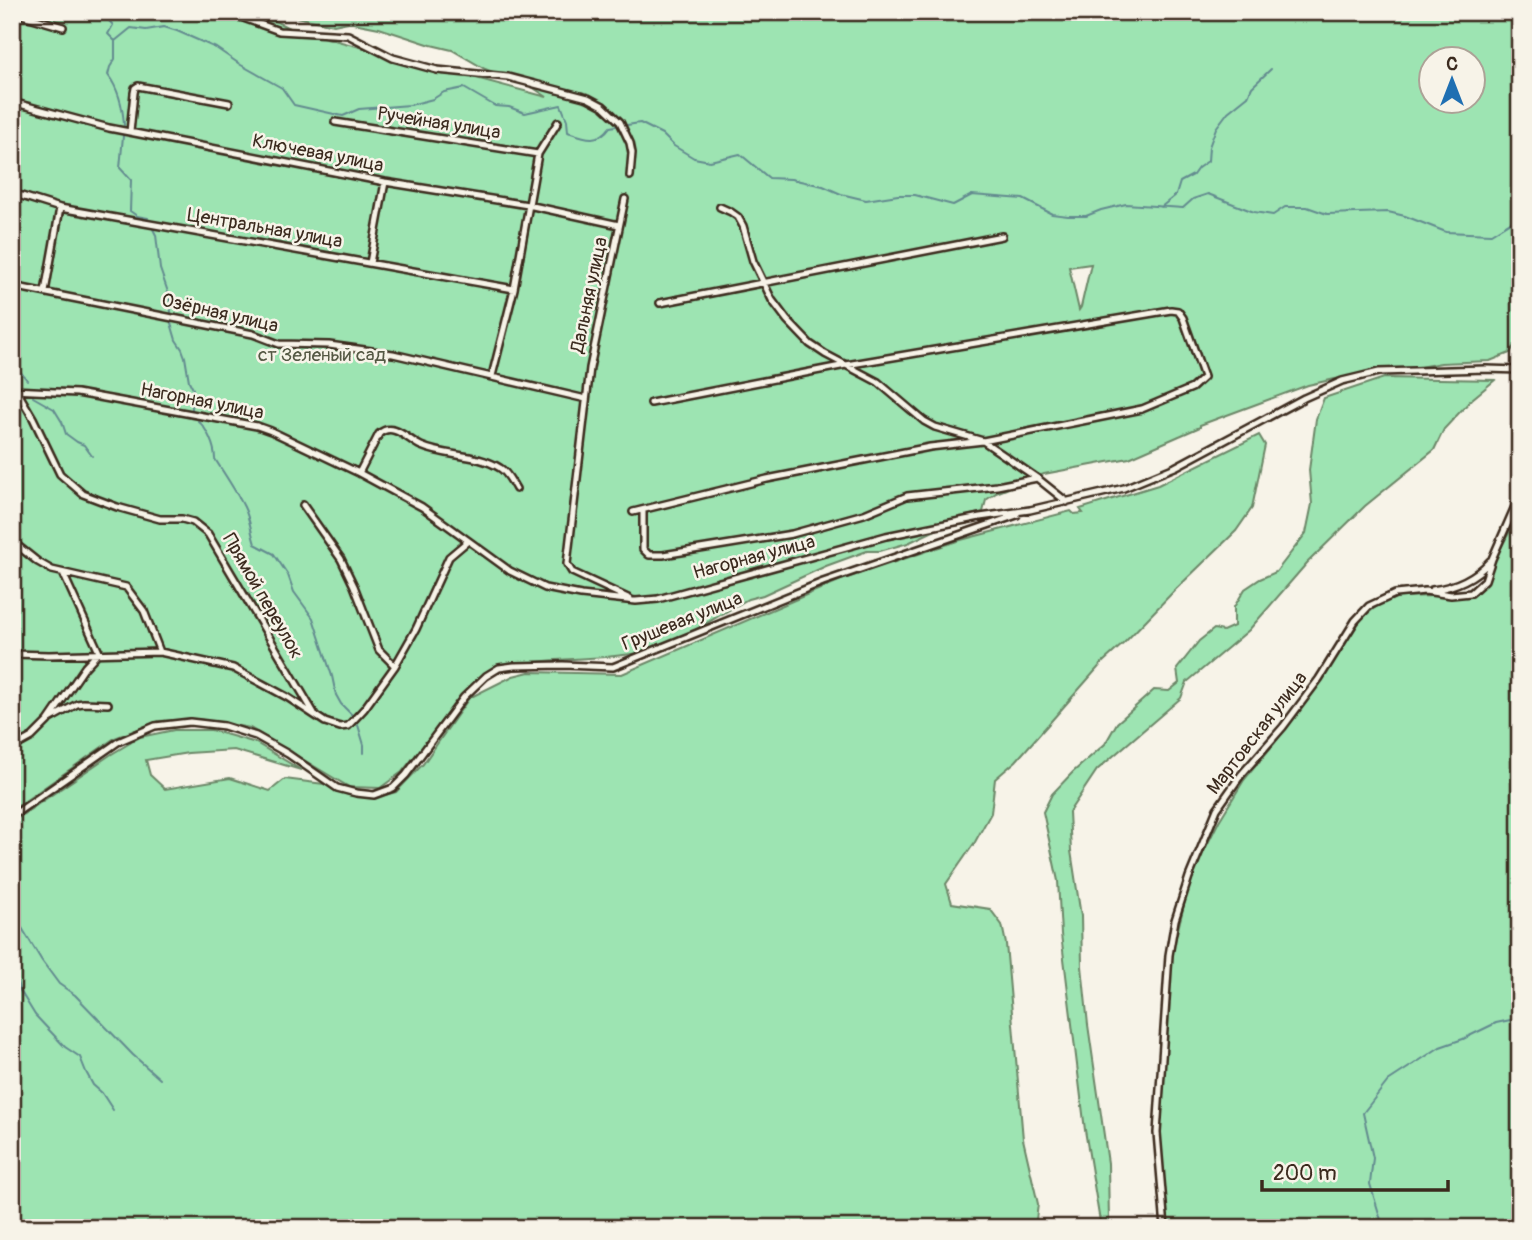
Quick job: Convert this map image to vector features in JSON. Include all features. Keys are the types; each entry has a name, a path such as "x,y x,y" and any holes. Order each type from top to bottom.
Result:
{"street":[{"path":"12,12 62,27"},
{"path":"227,12 279,31 348,35 393,58 438,70 508,77 588,98 603,106 620,122 632,153 630,176"},
{"path":"130,132 134,93 138,86 229,103"},
{"name":"Ключевая улица","path":"12,102 130,132 385,182 528,205 619,225"},
{"name":"Ручейная улица","path":"335,122 538,154"},
{"path":"492,376 514,289 538,154 558,122"},
{"path":"370,263 385,182"},
{"name":"Центральная улица","path":"12,193 60,208 514,289"},
{"name":"Дальняя улица","path":"625,199 590,368 567,564 572,572 636,601"},
{"path":"720,207 731,212 743,226 752,261 772,300 810,344 878,382 924,421 935,427 984,441 1067,502"},
{"path":"45,292 60,208"},
{"path":"660,303 1002,236"},
{"name":"Озёрная улица","path":"12,286 253,334 279,344 329,345 393,354 586,399"},
{"path":"633,512 780,476 930,447 984,441 1142,409 1192,388 1204,377 1183,318 1178,311 1171,310 846,365 651,403"},
{"name":"Нагорная улица","path":"14,390 77,393 257,425 359,473 422,507 509,571 545,588 636,601 658,599 886,536 1030,510 1124,488 1175,467 1304,398 1342,381 1392,371 1520,370"},
{"name":"Прямой переулок","path":"14,390 33,418 60,474 82,494 160,519 193,522 208,534 315,715"},
{"path":"359,473 379,434 390,429 420,446 503,469 516,489"},
{"path":"643,510 643,549 649,555 663,555 792,534 864,514 907,496 997,486 1037,478"},
{"name":"Мартовская улица","path":"1165,1228 1157,1133 1169,955 1175,920 1189,877 1217,809 1241,775 1283,727 1319,679 1355,621 1369,606 1395,594 1425,591 1451,595 1471,593 1485,580 1520,495"},
{"path":"303,505 341,559 379,650 395,666"},
{"name":"Грушевая улица","path":"12,816 118,741 155,726 190,722 224,726 256,736 288,754 337,788 374,795 393,788 400,782 464,697 486,676 499,668 563,665 613,667 823,582 1030,510"},
{"path":"12,654 160,652 233,668 287,697 325,722 340,727 348,726 364,709 395,666 416,629 449,556 468,541"},
{"path":"13,542 38,562 63,573 126,587 144,611 160,652"},
{"path":"1425,591 1446,588 1469,579 1492,559"},
{"path":"63,573 99,652"},
{"path":"12,748 32,737 48,721 85,667 99,652"},
{"path":"48,721 77,704 108,704"}],"green space":[{"name":"ст Зеленый сад","path":"12,12 257,12 289,28 547,97 532,87 485,69 452,50 379,28 348,22 334,25 272,12 1520,12 1520,336 1510,353 1490,361 1441,363 1308,385 1200,425 1129,458 1044,474 996,493 986,500 983,512 963,517 908,543 880,551 867,551 826,566 763,595 748,599 686,635 641,653 512,664 483,676 471,686 402,772 380,788 349,787 250,728 198,719 159,721 115,738 12,810","holes":["1091,264 1079,310 1069,267"]},
{"path":"1384,378 1495,380 1472,399 1444,429 1434,450 1365,506 1307,563 1249,630 1187,682 1181,698 1097,770 1069,812 1071,851 1081,916 1082,966 1088,1025 1108,1163 1111,1228 1101,1228 1085,1130 1061,934 1058,881 1043,812 1052,794 1105,744 1117,723 1154,690 1169,691 1179,683 1177,669 1199,641 1214,629 1223,631 1234,626 1234,607 1245,589 1276,572 1306,533 1312,504 1309,470 1316,419 1324,398"},
{"path":"1259,435 1265,445 1252,508 1236,531 1103,662 1016,761 995,779 991,813 946,884 952,903 990,909 1002,925 1006,944 1023,1139 1038,1204 1035,1228 12,1228 12,822 110,755 140,737 174,730 211,730 256,743 301,770 234,750 188,753 146,760 150,775 165,789 230,778 270,791 285,779 324,784 348,795 373,798 396,792 423,764 469,698 513,676 529,672 622,674 841,580 957,541 1071,511 1074,514 1083,513 1080,509 1158,485"},
{"path":"1520,509 1520,1228 1167,1228 1160,1132 1172,953 1190,881 1197,865 1244,780 1320,683 1362,618 1381,603 1398,597 1466,596 1487,581"}],"waterway":[{"path":"101,12 113,25 108,34 115,41 131,28 146,30 164,27 177,31 216,48 282,88 294,105 343,116 359,109 410,105 433,99 444,92 464,88 495,106 509,107 525,113 561,105 568,132 586,138 596,138 610,127 616,126"},
{"path":"115,41 115,59 108,75 120,99 124,125"},
{"path":"1161,207 1176,195 1180,182 1193,175 1208,161 1209,147 1216,128 1228,112 1248,96 1252,87 1271,69"},
{"path":"627,125 640,123 662,134 674,146 694,158 710,161 740,154 769,178 791,179 823,186 866,200 915,195 953,205 972,195 1023,199 1052,214 1086,216 1126,204 1183,208 1193,199 1208,194 1254,212 1273,215 1285,207 1307,207 1327,214 1388,212 1446,232 1491,234 1520,216"},
{"path":"123,136 120,168 131,180 130,211 137,216 148,218"},
{"path":"153,229 171,312"},
{"path":"171,323 185,357 193,389 192,409"},
{"path":"12,345 18,356 16,366 27,380"},
{"path":"33,397 54,409 66,434 84,445 92,456"},
{"path":"198,421 210,438 215,459 244,507 255,544 274,554 288,575 294,592 313,618 336,695 352,715"},
{"path":"358,725 364,753"},
{"path":"12,920 22,928 59,984 75,995 160,1079"},
{"path":"12,974 35,1015 65,1047 80,1057 93,1085 113,1110"},
{"path":"1378,1228 1381,1220 1370,1184 1373,1158 1363,1113 1388,1081 1440,1047 1496,1023 1520,1018"}]}
